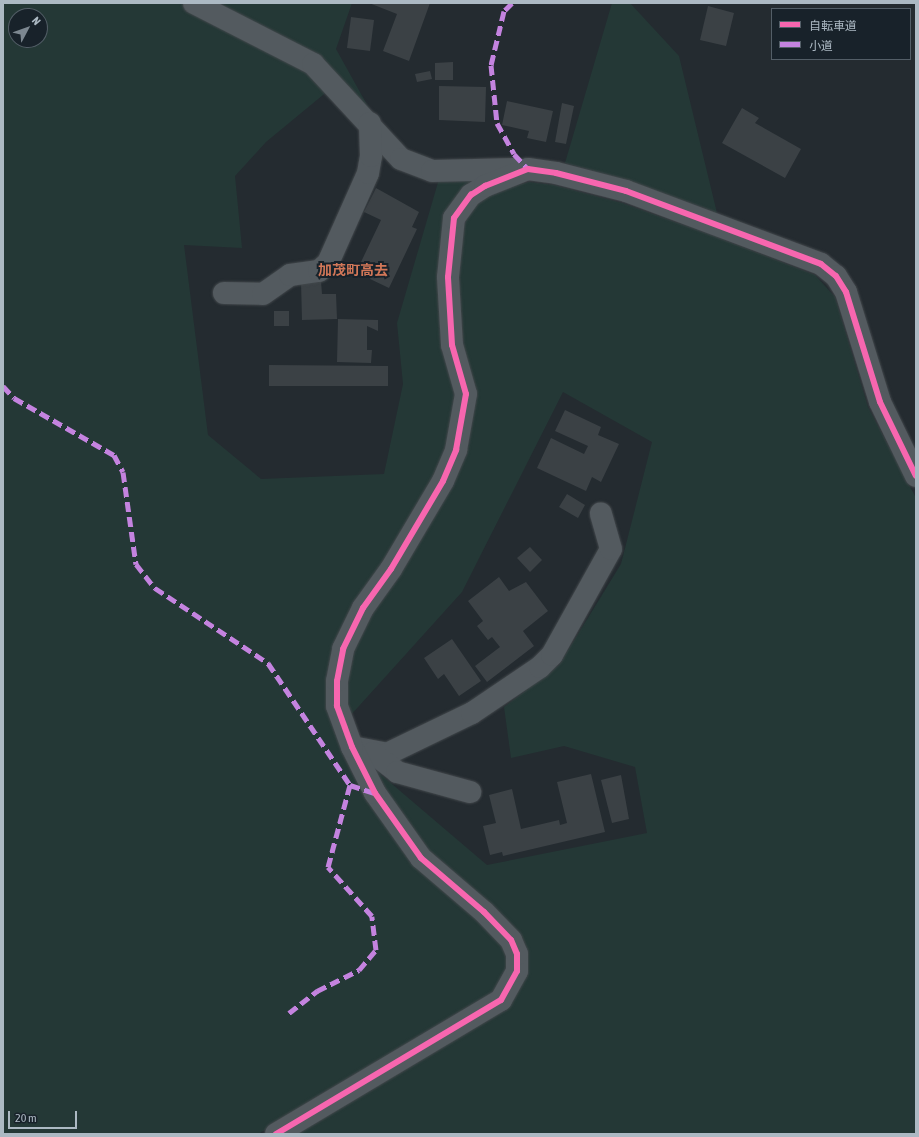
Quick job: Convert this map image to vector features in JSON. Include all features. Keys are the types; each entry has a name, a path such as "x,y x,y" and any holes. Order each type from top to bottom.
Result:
{"street":[{"path":"194,3 313,64 370,123 401,159 432,171 528,169 626,191 821,264 836,276 846,292 880,402 916,476"},
{"path":"224,293 263,294 290,275 319,271 328,263 368,173 371,156 370,123"},
{"path":"276,1134 501,1000 517,971 517,954 511,940 484,912 421,858 375,793 362,750 337,706 337,681 343,649 363,608 391,568 442,481 456,450 466,394 452,345 448,277 454,218 471,195 485,186 528,169"},
{"path":"362,750 387,754 472,714 540,667 552,655 610,550 601,513"},
{"path":"362,750 397,772 470,792"}],"green space":[{"path":"3,3 182,3 206,19 294,60 329,90 266,142 235,176 242,248 184,245 208,435 261,479 384,474 403,384 397,323 439,179 481,176 455,199 458,395 447,447 434,477 335,646 344,750 478,918 504,945 509,956 508,969 495,994 334,1092 258,1134 3,1134"},
{"path":"207,3 352,3 336,49 375,119"},
{"path":"612,3 630,3 679,56 717,213 629,181 565,163"},
{"path":"529,182 554,185 622,203 709,234 815,275 835,297 868,407 916,498 916,1134 294,1134 478,1025 526,973 427,853 383,789 372,767 487,865 647,833 635,767 564,746 511,758 504,707 559,665 621,564 652,442 563,392 462,592 350,716 346,704 351,652 371,613 450,485 460,344 457,278 463,221 469,209 498,190"}],"building":[{"path":"369,3 430,3 409,61 383,51 397,14"},
{"path":"708,6 734,13 726,46 700,40"},
{"path":"351,17 374,20 370,51 347,48"},
{"path":"453,62 453,80 435,80 435,63"},
{"path":"430,71 432,79 417,82 415,74"},
{"path":"439,86 486,87 485,122 439,120"},
{"path":"507,101 553,111 546,142 527,138 529,131 502,125"},
{"path":"562,103 574,106 566,144 555,142"},
{"path":"742,108 759,118 755,123 801,149 785,178 722,143"},
{"path":"376,188 419,212 412,227 417,229 389,288 370,279 376,266 361,262 381,220 364,212"},
{"path":"321,281 322,294 336,294 337,319 302,320 301,282"},
{"path":"274,311 289,311 289,326 274,326"},
{"path":"338,319 378,320 378,331 367,326 367,350 372,350 371,363 337,362"},
{"path":"269,365 388,366 388,386 269,386"},
{"path":"565,410 601,427 598,435 619,444 601,482 592,477 586,491 537,468 551,438 584,454 588,446 555,431"},
{"path":"567,494 585,505 578,518 559,507"},
{"path":"530,547 542,560 530,572 517,558"},
{"path":"499,577 509,591 526,582 548,611 523,631 534,646 487,682 475,666 500,647 492,637 488,640 477,626 483,621 468,601"},
{"path":"452,639 481,681 459,696 444,674 438,679 424,658"},
{"path":"591,774 605,832 503,856 502,852 490,855 483,826 496,823 489,795 512,789 521,829 559,820 560,825 567,823 557,782"},
{"path":"621,775 629,819 612,823 601,780"}],"marked path":[{"path":"512,3 504,11 491,65 497,123 514,154 528,169"},
{"path":"3,386 14,398 114,455 123,472 136,564 155,588 268,663 350,785 375,793"},
{"path":"289,1013 317,991 359,970 376,950 372,916 328,867 350,785"}],"cycle path":[{"path":"276,1134 501,1000 517,971 517,954 511,940 484,912 421,858 375,793 352,747 337,706 337,681 343,649 363,608 391,569 443,481 456,450 466,394 452,345 448,277 454,218 471,195 485,186 528,169 556,173 626,191 821,264 836,276 846,292 880,402 916,476"}],"district":[{"name":"加茂町高去","path":"353,270"}]}
